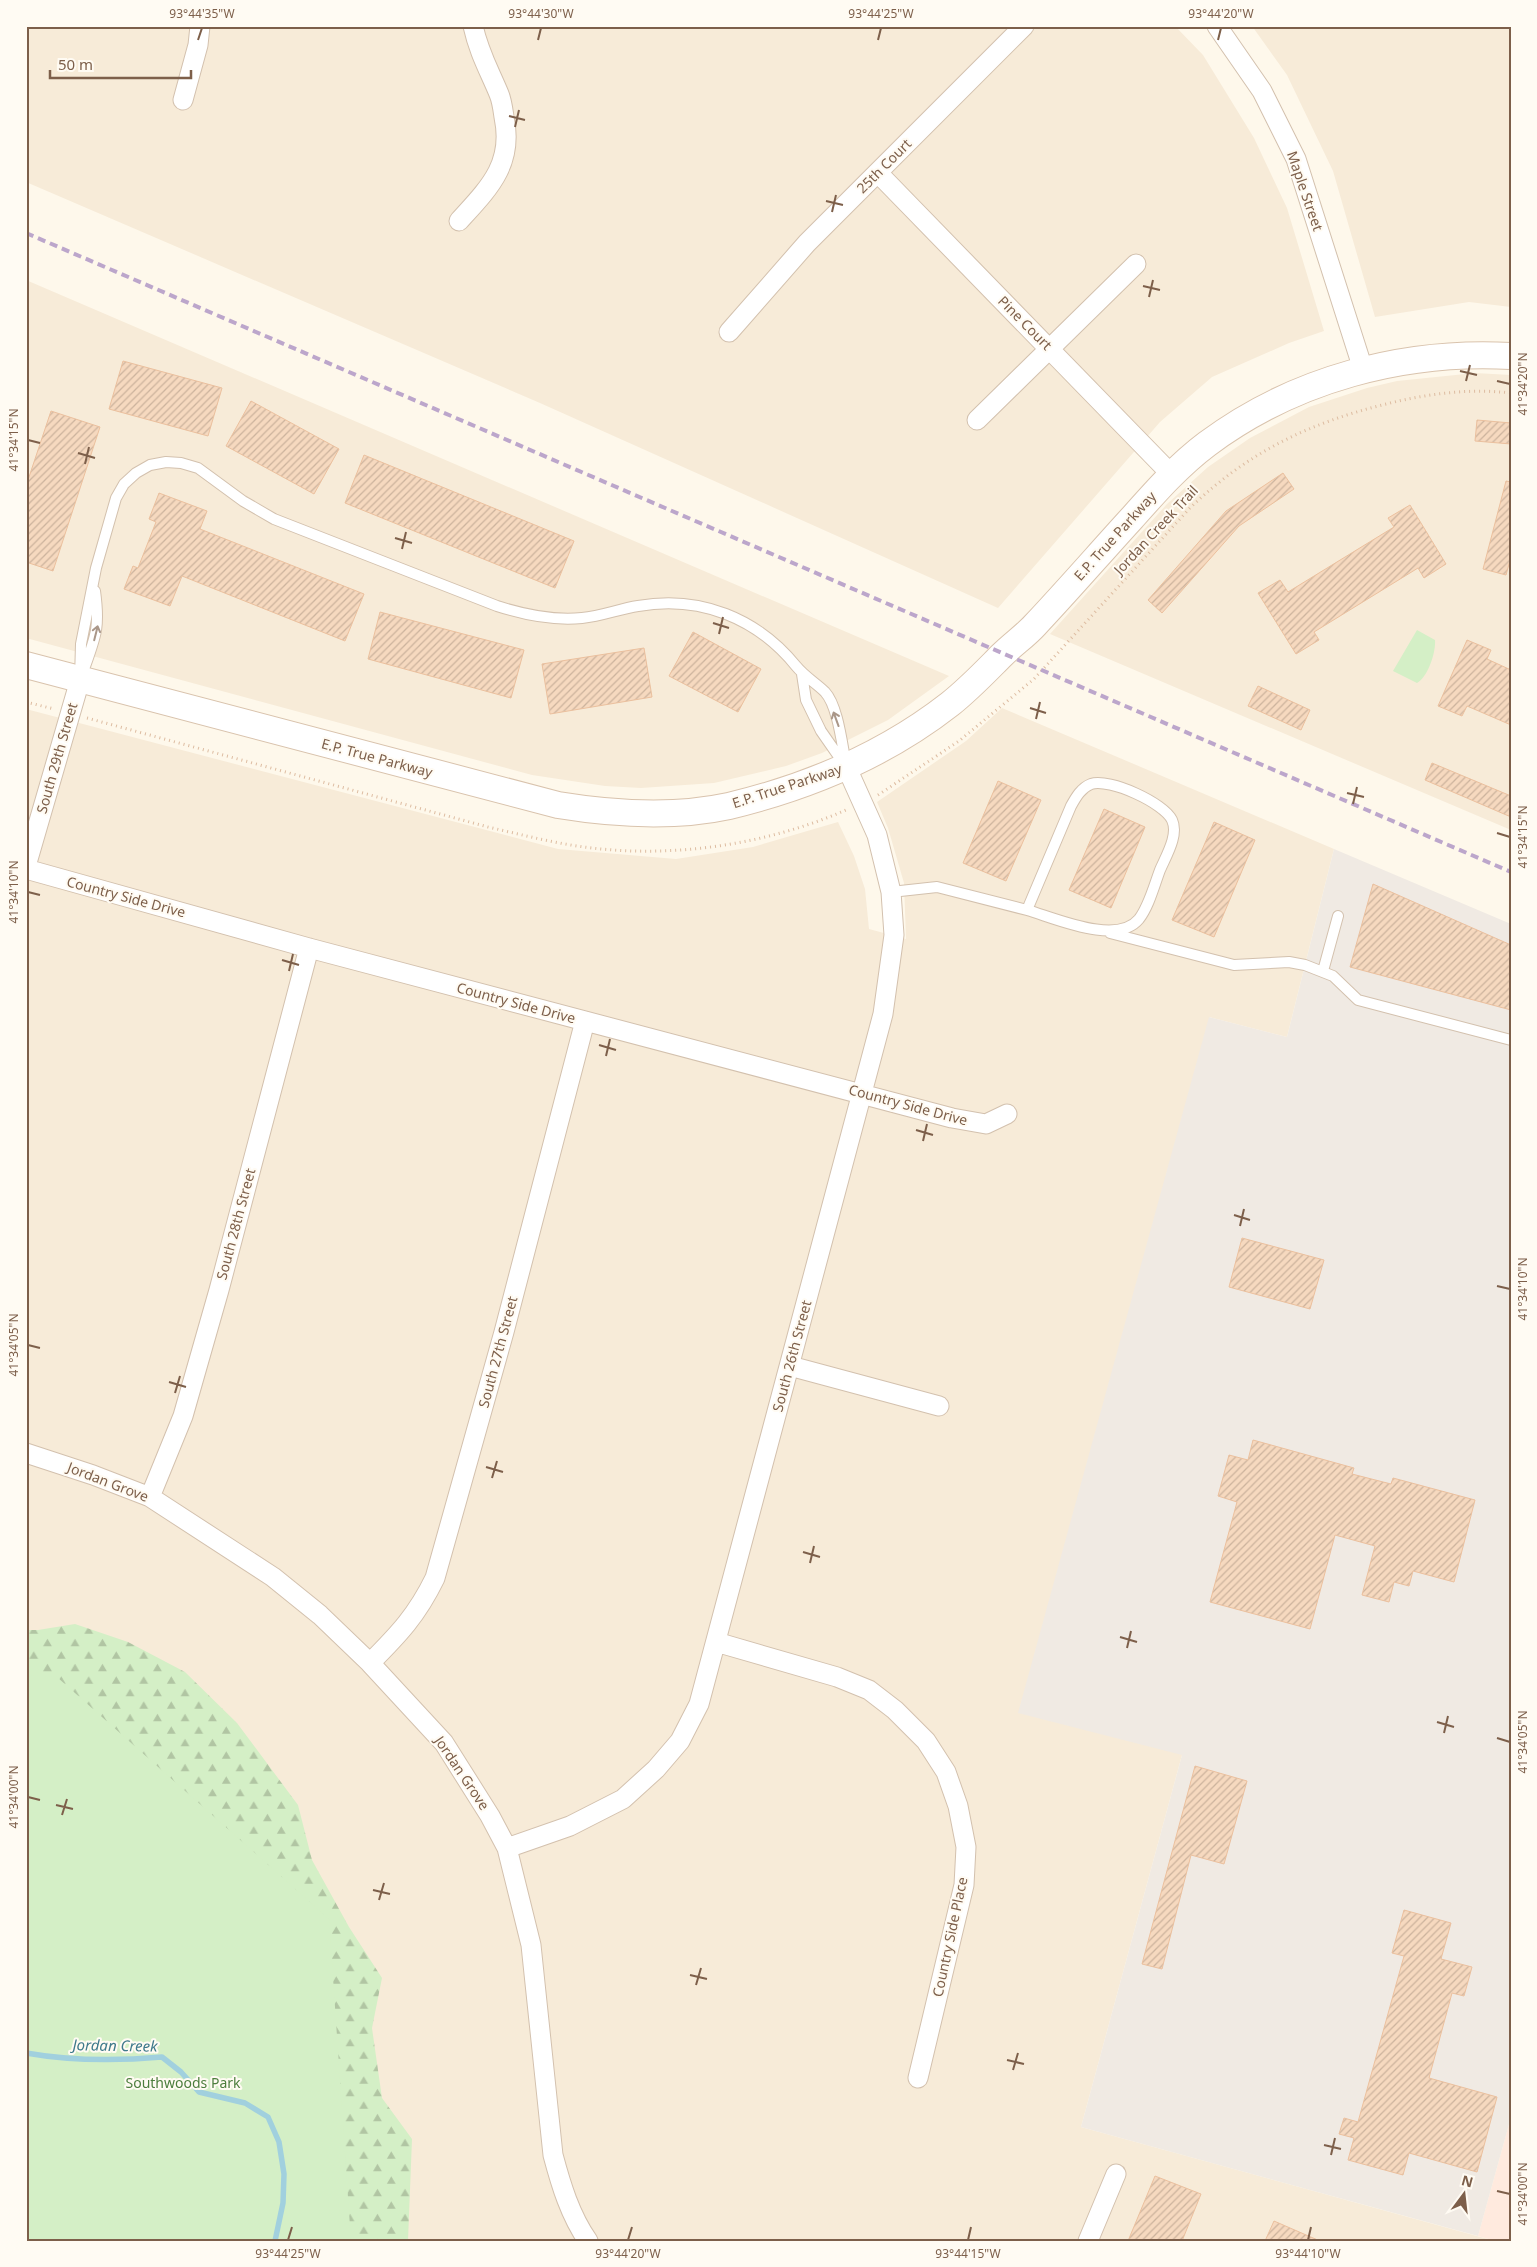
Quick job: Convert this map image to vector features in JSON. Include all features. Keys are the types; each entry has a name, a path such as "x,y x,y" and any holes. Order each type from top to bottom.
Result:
{"main road":[{"name":"E.P. True Parkway","path":"26,665 532,799 586,809 643,813 696,811 728,806 823,777 904,736 934,715 971,686 1033,627 1171,474 1208,443 1252,415 1298,393 1363,369 1427,357 1473,354 1511,356"}],"street":[{"path":"183,100 198,45 200,26"},
{"path":"459,221 490,187 503,161 508,135 500,97 479,51 473,26"},
{"name":"25th Court","path":"729,332 807,243 1024,26"},
{"name":"Maple Street","path":"1217,26 1262,91 1296,158 1363,369"},
{"name":"Pine Court","path":"878,173 1171,474"},
{"path":"977,420 1136,264"},
{"name":"South 29th Street","path":"26,868 80,680"},
{"name":"South 26th Street","path":"507,1848 570,1826 623,1799 656,1769 680,1741 699,1704 861,1093 884,1014 894,935 891,892 877,835 846,766"},
{"name":"Country Side Drive","path":"26,868 309,948 952,1118 986,1124 1007,1114"},
{"name":"South 28th Street","path":"150,1497 186,1407 219,1290 309,948"},
{"name":"South 27th Street","path":"370,1663 406,1627 422,1605 435,1578 504,1332 585,1021"},
{"path":"790,1366 939,1406"},
{"name":"Jordan Grove","path":"26,1454 93,1474 150,1497 272,1576 320,1615 370,1663 444,1743 490,1816 507,1848 531,1945 553,2155 562,2187 579,2228 588,2241"},
{"name":"Country Side Place","path":"716,1642 837,1677 869,1690 895,1710 926,1742 946,1772 958,1806 966,1848 964,1885 918,2078"},
{"path":"1088,2241 1116,2174"}],"lane":[{"path":"80,680 97,633 99,617 94,584 96,568 113,506 124,484 136,473 150,465 181,462 198,468 243,501 274,519 497,606 524,614 553,619 583,618 637,606 662,603 695,605 721,612 746,622 766,636 784,652 802,674 826,693 839,723 846,766"},
{"path":"802,674 806,700 821,731 846,766"},
{"path":"1028,910 1078,793 1092,784 1105,784 1120,788 1154,803 1167,812 1172,820 1174,831 1170,846 1138,919 1130,926 1119,931 1102,931"},
{"path":"891,892 937,887 1234,965 1289,962 1323,971 1333,976 1358,1000 1511,1040"},
{"path":"1323,971 1338,916"}],"path":[{"name":"Jordan Creek Trail","path":"875,796 959,741 1034,679 1212,486 1271,447 1335,418 1408,399 1459,391 1511,393"},
{"path":"26,702 54,709"}],"shaded area":[{"path":"26,26 1175,26 1203,55 1254,138 1287,208 1324,331 1289,343 1212,377 1160,422 998,608 540,403 26,182"},
{"path":"1252,26 1511,26 1511,307 1469,302 1375,317 1333,171 1287,75"},
{"path":"26,280 949,676 888,720 822,753 786,766 714,783 641,788 605,786 532,775 26,638"},
{"path":"1475,373 1511,375 1511,830 1050,634 1167,504 1208,467 1250,438 1309,407 1367,388 1397,381"},
{"path":"1002,708 1334,849 1287,1037 1209,1017 1182,1755 1081,2127 1495,2241 351,2241 26,1675 26,709 558,849 676,859 753,847 838,822 854,856 865,889 869,929 906,939 904,883 888,828 877,802 966,741"},
{"path":"1334,849 1511,924 1511,2117 1478,2236 1081,2127 1182,1755 1018,1713 1209,1017 1287,1037"},
{"path":"1511,2117 1511,2241 1495,2241 1478,2236"}],"green space":[{"path":"1417,630 1435,640 1430,664 1425,675 1417,683 1393,671"},
{"name":"Southwoods Park","path":"75,1624 128,1642 185,1672 237,1723 298,1805 312,1860 349,1927 382,1978 372,2028 382,2098 412,2139 408,2241 297,2241 26,2035 26,1630"},
{"name":"Southwoods Park","path":"26,1675 57,1677 329,1919 351,2241 26,2241"}],"building":[{"path":"123,361 222,388 208,436 109,409"},
{"path":"251,401 339,449 314,494 226,446"},
{"path":"51,411 100,427 53,571 26,562 26,486"},
{"path":"1477,420 1511,423 1511,444 1475,441"},
{"path":"364,455 574,541 555,588 345,503"},
{"path":"1283,473 1294,489 1239,526 1162,613 1148,600 1226,511"},
{"path":"1506,481 1511,482 1511,557 1506,575 1483,569"},
{"path":"159,493 207,511 200,529 364,594 345,641 182,576 170,606 124,589 133,566 138,568 156,522 149,519"},
{"path":"1410,505 1446,564 1424,578 1418,568 1314,632 1319,640 1296,654 1258,593 1280,580 1288,592 1394,527 1388,518"},
{"path":"380,612 524,650 511,698 368,659"},
{"path":"693,632 761,669 738,712 669,676"},
{"path":"1467,640 1491,650 1487,659 1511,670 1511,725 1467,706 1462,716 1438,706"},
{"path":"644,648 652,697 550,714 542,664"},
{"path":"1258,686 1310,710 1301,730 1248,706"},
{"path":"1432,763 1511,796 1511,817 1425,780"},
{"path":"998,781 1041,800 1006,881 963,863"},
{"path":"1104,809 1145,827 1111,908 1069,890"},
{"path":"1214,822 1255,840 1214,937 1172,920"},
{"path":"1373,884 1511,945 1511,1010 1350,967"},
{"path":"1242,1238 1324,1260 1310,1309 1229,1287"},
{"path":"1253,1440 1354,1468 1352,1474 1391,1484 1393,1478 1475,1500 1454,1582 1413,1571 1409,1586 1394,1582 1389,1602 1362,1595 1375,1546 1335,1535 1310,1629 1210,1602 1237,1502 1218,1496 1229,1455 1248,1460"},
{"path":"1195,1766 1247,1781 1224,1864 1191,1855 1162,1969 1142,1964"},
{"path":"1404,1910 1451,1923 1441,1959 1472,1967 1464,1996 1452,1993 1429,2078 1497,2097 1477,2172 1409,2153 1403,2175 1348,2160 1354,2138 1339,2134 1344,2118 1358,2122 1404,1956 1392,1953"},
{"path":"1155,2176 1201,2194 1182,2241 1128,2241"},
{"path":"1274,2221 1320,2241 1265,2241"}],"waterway":[{"name":"Jordan Creek","path":"26,2053 94,2060 162,2057 181,2072 199,2092 245,2103 268,2117 279,2142 284,2174 283,2203 275,2241"}],"railway":[{"path":"26,233 1511,872"}]}
